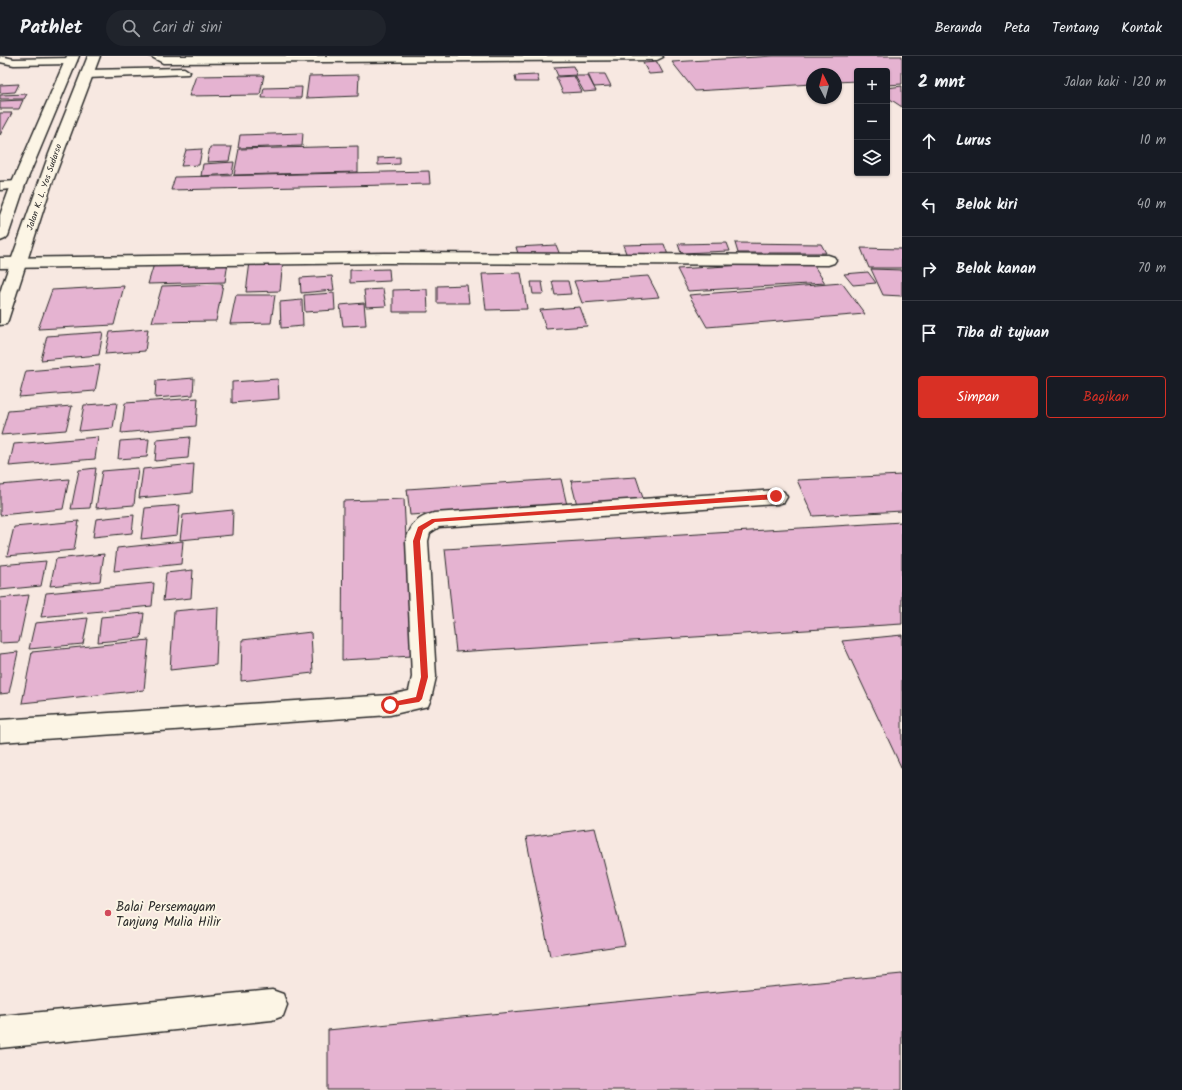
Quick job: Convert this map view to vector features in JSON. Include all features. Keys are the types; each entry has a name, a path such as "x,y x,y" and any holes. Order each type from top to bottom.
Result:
{"main road":[{"path":"0,56 2,59 14,62 70,65"},
{"name":"Jalan K. L. Yos Sudarso","path":"0,320 17,262 61,139 94,56"},
{"path":"156,56 163,60 657,58"},
{"path":"0,69 70,65"},
{"path":"50,74 70,65"},
{"name":"Jalan K. L. Yos Sudarso","path":"0,236 18,185 70,65"},
{"path":"256,71 406,69"},
{"path":"87,74 193,72"},
{"path":"0,186 18,185"},
{"path":"0,263 377,258 828,260"},
{"path":"0,731 390,705 419,699 424,677 417,541 420,529 434,520 776,496"},
{"path":"0,1032 272,1005"}],"building":[{"path":"774,56 902,56 902,84 890,85 890,68 854,68 854,81 842,82 842,68 806,68 806,84 695,91 672,62"},
{"path":"657,62 663,73 649,74 643,63"},
{"path":"573,66 577,75 558,76 554,67"},
{"path":"588,74 605,74 611,86 594,87"},
{"path":"264,75 260,95 189,96 196,76"},
{"path":"359,75 358,96 306,98 309,76"},
{"path":"537,75 539,82 516,82 515,76"},
{"path":"574,76 582,92 563,93 556,77"},
{"path":"575,76 588,76 596,91 584,92"},
{"path":"19,84 15,92 0,93 0,85"},
{"path":"902,86 902,107 890,99 890,88"},
{"path":"302,87 301,98 262,98 264,88"},
{"path":"27,94 24,99 0,99 0,95"},
{"path":"23,100 19,109 0,109 0,101"},
{"path":"0,113 12,113 0,135"},
{"path":"303,133 302,146 238,148 240,135"},
{"path":"358,146 358,172 234,175 239,149"},
{"path":"210,147 232,147 229,161 207,162"},
{"path":"202,149 199,165 181,166 186,150"},
{"path":"400,157 400,164 378,165 378,158"},
{"path":"234,162 232,174 201,176 203,164"},
{"path":"429,171 430,184 171,190 175,177"},
{"path":"727,243 730,251 681,253 678,244"},
{"path":"735,243 821,244 826,253 738,253"},
{"path":"664,244 668,255 627,256 623,245"},
{"path":"556,245 560,255 519,257 516,247"},
{"path":"861,248 902,249 902,268 869,268"},
{"path":"283,260 280,291 246,292 250,262"},
{"path":"811,261 825,283 688,291 677,269"},
{"path":"228,262 225,282 148,284 154,264"},
{"path":"389,269 390,281 350,283 350,270"},
{"path":"871,269 902,270 902,296 883,295"},
{"path":"868,272 876,283 853,285 844,274"},
{"path":"521,273 527,309 486,310 482,274"},
{"path":"332,276 334,290 301,293 300,278"},
{"path":"648,276 659,297 582,303 574,281"},
{"path":"552,281 568,281 571,294 555,295"},
{"path":"531,282 542,282 544,294 533,294"},
{"path":"842,283 865,314 707,327 689,295"},
{"path":"223,284 216,321 152,322 162,286"},
{"path":"467,285 469,303 437,303 437,286"},
{"path":"124,286 114,325 38,329 52,290"},
{"path":"383,289 386,306 366,307 364,290"},
{"path":"427,289 428,312 393,312 393,290"},
{"path":"334,293 335,310 305,312 304,295"},
{"path":"236,295 275,295 271,323 230,324"},
{"path":"302,300 303,326 281,328 280,302"},
{"path":"364,303 366,325 343,326 340,305"},
{"path":"580,307 587,326 546,329 540,310"},
{"path":"148,329 145,351 105,354 110,332"},
{"path":"103,332 99,355 41,360 47,336"},
{"path":"100,365 95,391 19,397 26,371"},
{"path":"194,378 193,395 155,398 156,381"},
{"path":"278,379 279,399 232,403 232,382"},
{"path":"198,398 196,426 121,433 125,403"},
{"path":"117,403 113,428 79,431 84,405"},
{"path":"72,406 66,430 1,435 8,411"},
{"path":"98,437 95,459 9,466 14,444"},
{"path":"190,437 188,458 155,461 157,440"},
{"path":"149,439 147,457 118,459 120,441"},
{"path":"194,464 192,493 139,498 143,469"},
{"path":"96,468 90,508 71,509 79,470"},
{"path":"138,468 134,505 96,508 102,471"},
{"path":"902,475 902,511 813,516 797,480"},
{"path":"636,477 644,501 577,505 571,481"},
{"path":"69,479 63,509 0,515 0,485"},
{"path":"561,479 567,505 410,515 407,489"},
{"path":"404,499 412,656 342,660 343,501"},
{"path":"180,505 177,535 141,539 145,508"},
{"path":"233,510 232,535 180,540 183,515"},
{"path":"134,515 132,533 93,537 96,519"},
{"path":"79,521 74,550 7,556 14,527"},
{"path":"902,522 902,624 456,652 445,549"},
{"path":"183,541 181,564 114,571 117,548"},
{"path":"104,554 100,581 50,586 56,559"},
{"path":"46,561 41,586 0,590 0,565"},
{"path":"193,570 191,598 163,601 166,573"},
{"path":"154,583 152,606 41,617 46,593"},
{"path":"29,595 19,642 0,643 0,598"},
{"path":"218,607 216,665 170,670 174,611"},
{"path":"144,613 141,638 98,642 101,617"},
{"path":"88,618 83,644 29,649 35,623"},
{"path":"311,632 313,673 241,681 242,640"},
{"path":"902,635 902,769 842,641"},
{"path":"149,640 144,690 22,703 32,652"},
{"path":"18,652 9,693 0,694 0,654"},
{"path":"595,828 625,945 550,956 526,837"},
{"path":"902,974 902,1090 328,1090 328,1030"}],"place":[{"name":"Balai Persemayam Tanjung Mulia Hilir","path":"108,913"}],"route":[{"path":"390,705 419,699 424,677 417,541 420,529 434,520 776,496"}]}
